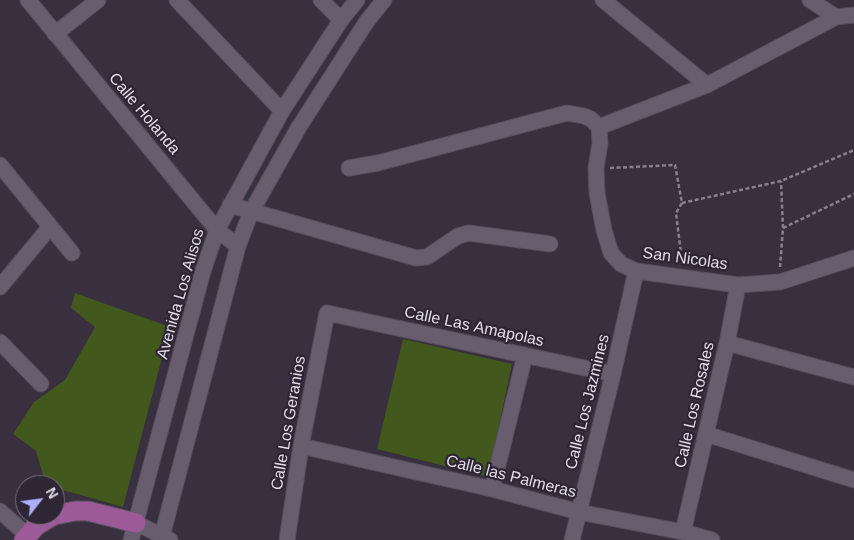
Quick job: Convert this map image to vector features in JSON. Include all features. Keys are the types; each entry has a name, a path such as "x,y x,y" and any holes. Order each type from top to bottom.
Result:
{"main road":[{"path":"65,513 88,511 134,532"},
{"path":"25,537 38,525"}],"street":[{"name":"Calle Holanda","path":"28,0 217,230 238,246"},
{"path":"55,34 98,0"},
{"path":"178,0 282,111"},
{"path":"321,0 341,20"},
{"name":"Avenida Los Alisos","path":"134,532 203,271 217,230 282,111 341,20 357,0"},
{"path":"134,532 165,538 166,518 238,246 252,212 300,127 367,21 384,0"},
{"path":"603,0 707,85"},
{"path":"810,0 836,16"},
{"path":"349,168 378,163 567,113 591,119 599,128 707,85 836,16 854,16"},
{"name":"San Nicolas","path":"599,128 600,142 596,168 596,193 611,253 621,264 636,271 738,284 780,282 854,258"},
{"path":"0,164 72,253"},
{"path":"230,205 416,258 427,256 458,236 469,234 550,244"},
{"path":"0,287 50,226"},
{"name":"Calle Los Jazmines","path":"572,540 636,271"},
{"name":"Calle Los Rosales","path":"683,532 727,343 738,284"},
{"name":"Calle Las Amapolas","path":"327,313 613,374"},
{"name":"Calle Los Geranios","path":"287,540 301,446 327,313"},
{"path":"0,342 41,384"},
{"path":"727,343 854,378"},
{"path":"492,489 525,355"},
{"path":"706,434 854,480"},
{"name":"Calle las Palmeras","path":"301,446 492,489 579,512 683,532 712,540"},
{"path":"0,511 25,537"},
{"path":"166,518 170,529 178,540"}],"path":[{"path":"682,203 781,181 854,150"},
{"path":"596,168 675,165 682,203 676,213 684,277"},
{"path":"780,282 783,228 781,181"},
{"path":"783,228 854,194"}],"green space":[{"path":"75,293 170,327 123,507 65,491 65,475 43,475 36,451 13,434 34,402 65,380 95,327 71,308"},
{"path":"403,339 512,364 488,477 377,449"}]}
